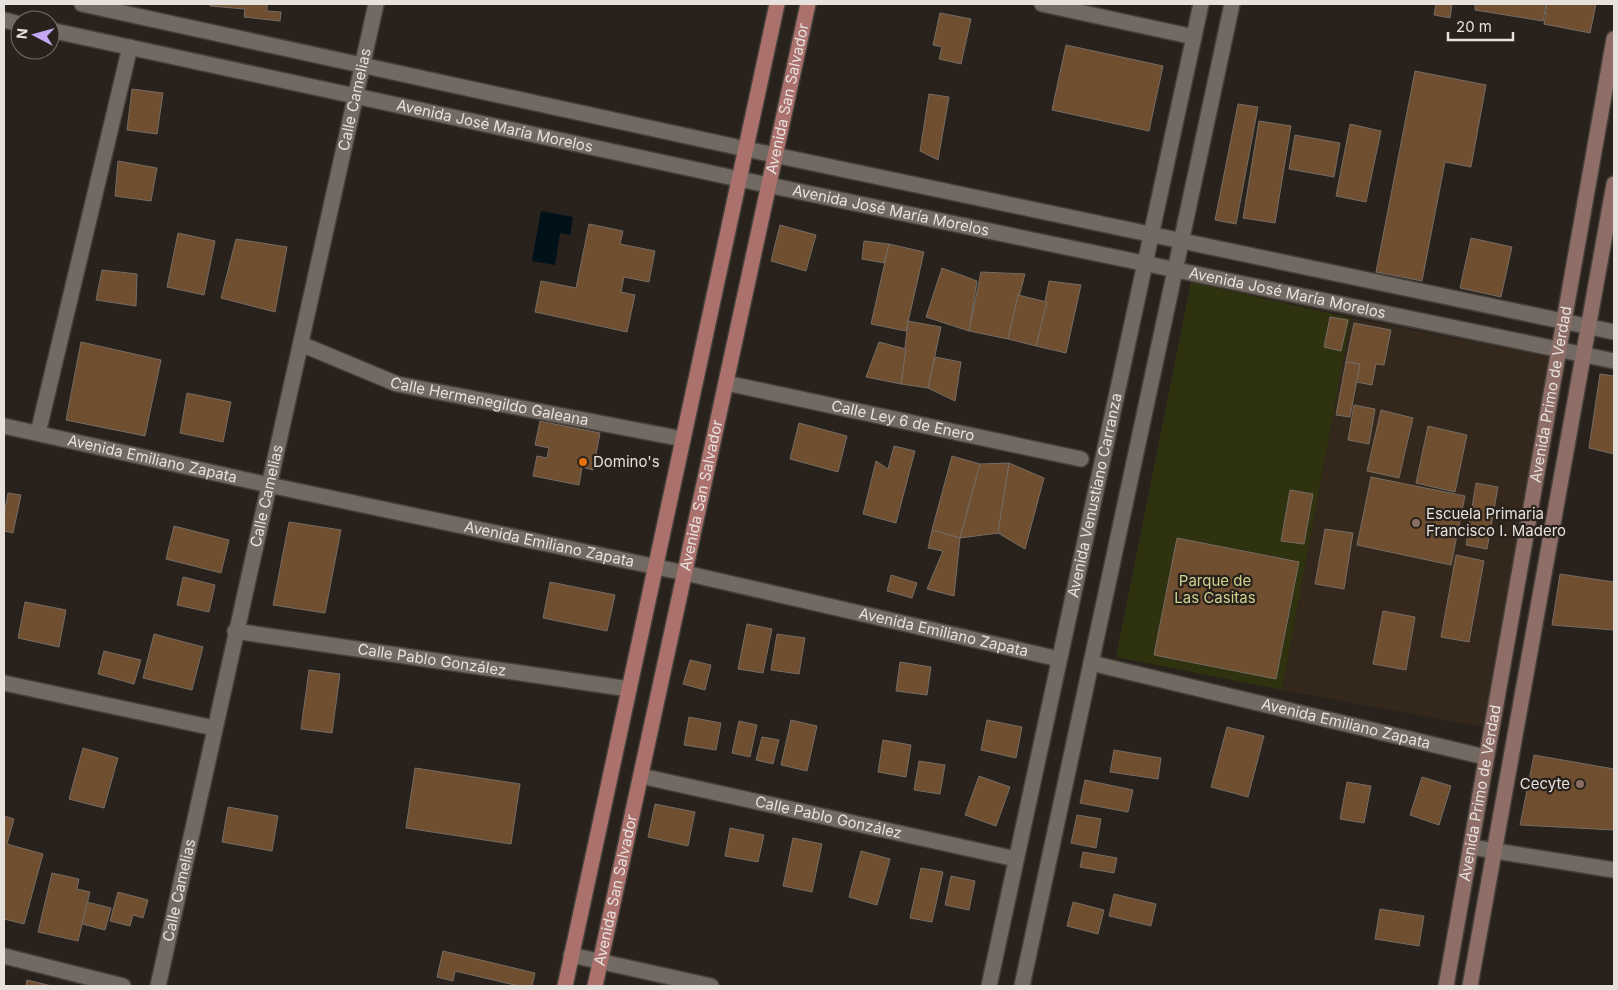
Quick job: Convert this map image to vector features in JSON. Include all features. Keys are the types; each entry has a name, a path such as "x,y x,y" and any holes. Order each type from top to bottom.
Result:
{"main road":[{"name":"Avenida San Salvador","path":"565,986 777,4"},
{"name":"Avenida San Salvador","path":"595,986 808,4"},
{"name":"Avenida Primo de Verdad","path":"1446,986 1485,757 1614,38"},
{"name":"Avenida Primo de Verdad","path":"1470,986 1496,852 1614,184"}],"street":[{"name":"Avenida José María Morelos","path":"82,4 746,150 1614,332"},
{"name":"Calle Camelias","path":"158,986 235,631 376,4"},
{"path":"1042,4 1194,37"},
{"name":"Avenida Venustiano Carranza","path":"989,986 1201,4"},
{"name":"Avenida Venustiano Carranza","path":"1022,986 1232,4"},
{"name":"Avenida José María Morelos","path":"60,32 739,179 1614,361"},
{"path":"38,433 130,47"},
{"name":"Calle Hermenegildo Galeana","path":"301,344 397,384 683,439"},
{"name":"Calle Ley 6 de Enero","path":"726,383 1081,459"},
{"name":"Avenida Emiliano Zapata","path":"4,426 269,485 685,573 1059,659"},
{"name":"Calle Pablo González","path":"235,631 629,689"},
{"name":"Avenida Emiliano Zapata","path":"1091,663 1485,757"},
{"path":"4,683 214,728"},
{"name":"Calle Pablo González","path":"641,776 1016,859"},
{"path":"1471,847 1614,870"},
{"path":"571,955 711,986"},
{"path":"4,956 123,986"}],"shaded area":[{"path":"541,211 573,217 570,235 560,233 555,265 532,261"},
{"name":"Escuela Primaria Francisco I. Madero","path":"1351,318 1550,357 1483,727 1282,690"}],"green space":[{"name":"Parque de Las Casitas","path":"1191,282 1351,318 1282,690 1116,657"}],"building":[{"path":"210,4 267,4 267,11 281,12 280,21 244,17 245,9 210,6"},
{"path":"1436,4 1452,4 1450,18 1434,15"},
{"path":"1475,4 1546,4 1543,21 1475,10"},
{"path":"1547,4 1596,4 1590,33 1544,24"},
{"path":"940,13 971,19 961,64 939,59 942,47 933,45"},
{"path":"1066,45 1163,66 1149,131 1052,110"},
{"path":"1415,71 1486,85 1471,167 1445,162 1422,281 1376,272"},
{"path":"132,89 163,93 157,134 127,130"},
{"path":"929,94 949,97 938,160 920,151"},
{"path":"1238,104 1258,107 1236,224 1215,220"},
{"path":"1259,121 1291,126 1275,223 1243,218"},
{"path":"1350,124 1381,131 1366,202 1336,196"},
{"path":"1295,135 1340,143 1334,177 1289,169"},
{"path":"118,161 157,168 151,201 115,196"},
{"path":"589,224 623,231 620,244 655,251 649,282 624,277 621,292 635,295 627,332 535,312 541,281 576,288"},
{"path":"780,225 816,235 806,271 771,261"},
{"path":"178,233 215,241 204,295 167,287"},
{"path":"1471,238 1512,247 1501,297 1460,288"},
{"path":"236,239 287,247 275,312 221,298"},
{"path":"864,241 889,244 884,263 862,259"},
{"path":"889,244 924,252 906,331 871,324"},
{"path":"942,268 977,281 969,331 926,317"},
{"path":"102,270 137,274 136,306 96,300"},
{"path":"981,272 1025,274 1008,339 969,331"},
{"path":"1049,281 1081,285 1066,353 1036,346"},
{"path":"1018,295 1047,302 1036,346 1008,339"},
{"path":"1330,317 1348,320 1341,351 1324,347"},
{"path":"908,321 941,327 928,388 901,384"},
{"path":"1354,323 1391,330 1384,365 1376,364 1372,385 1356,382 1360,364 1346,362"},
{"path":"81,342 161,360 145,436 66,420"},
{"path":"879,342 906,349 901,384 866,377"},
{"path":"935,357 961,362 955,401 928,388"},
{"path":"1346,362 1360,364 1350,417 1336,415"},
{"path":"1600,374 1614,376 1614,454 1589,448"},
{"path":"187,393 231,402 223,442 180,433"},
{"path":"1354,405 1375,409 1369,444 1348,440"},
{"path":"1381,410 1413,418 1399,478 1367,471"},
{"path":"540,421 600,433 593,470 582,467 579,485 533,476 537,456 547,458 549,448 535,445"},
{"path":"799,423 847,436 838,472 790,459"},
{"path":"1428,426 1467,435 1455,492 1416,483"},
{"path":"894,446 915,451 896,523 863,514 876,461 888,469"},
{"path":"952,456 980,464 960,538 932,530"},
{"path":"1009,463 998,533 960,538 980,464"},
{"path":"1009,463 1044,478 1025,549 998,533"},
{"path":"1371,477 1465,496 1451,565 1357,545"},
{"path":"1476,483 1498,487 1487,549 1466,545"},
{"path":"1290,490 1313,494 1304,544 1281,541"},
{"path":"8,493 21,495 13,533 4,531 4,515"},
{"path":"289,522 341,530 325,613 273,605"},
{"path":"174,526 229,540 221,573 166,559"},
{"path":"1325,529 1353,533 1344,589 1315,584"},
{"path":"932,530 960,538 954,596 927,589 943,551 928,548"},
{"path":"1177,538 1299,562 1276,679 1154,655"},
{"path":"1456,555 1484,561 1469,642 1441,637"},
{"path":"1560,574 1614,582 1614,630 1552,625"},
{"path":"891,575 917,583 912,598 887,591"},
{"path":"183,577 215,585 209,612 177,605"},
{"path":"550,582 615,595 607,631 543,618"},
{"path":"25,602 66,610 59,647 18,638"},
{"path":"1383,611 1415,617 1406,670 1373,664"},
{"path":"747,624 772,629 763,673 738,669"},
{"path":"154,634 203,647 192,690 143,678"},
{"path":"777,634 805,638 799,674 771,670"},
{"path":"104,651 141,660 134,684 98,674"},
{"path":"690,660 711,665 705,690 683,684"},
{"path":"900,662 931,667 927,695 896,691"},
{"path":"309,670 340,674 332,733 301,729"},
{"path":"689,717 721,723 716,750 684,745"},
{"path":"791,720 817,726 807,771 781,765"},
{"path":"987,720 1022,727 1016,758 981,750"},
{"path":"739,721 757,725 750,757 732,753"},
{"path":"1227,727 1264,736 1248,797 1211,787"},
{"path":"762,737 779,740 773,764 756,760"},
{"path":"883,740 911,745 906,777 878,772"},
{"path":"83,748 118,758 104,808 69,799"},
{"path":"1114,750 1161,758 1158,779 1110,772"},
{"path":"1534,755 1614,769 1614,830 1520,825"},
{"path":"919,761 945,765 940,794 914,790"},
{"path":"415,768 520,784 511,844 406,828"},
{"path":"979,776 1010,787 996,826 965,815"},
{"path":"1422,777 1451,786 1439,825 1410,815"},
{"path":"1085,780 1133,790 1128,812 1080,803"},
{"path":"1347,782 1371,786 1364,823 1340,819"},
{"path":"655,804 695,812 688,846 648,837"},
{"path":"228,807 278,816 272,851 222,842"},
{"path":"1077,815 1101,819 1096,848 1071,843"},
{"path":"4,816 14,819 7,844 43,854 24,924 4,919"},
{"path":"730,828 764,835 758,862 725,856"},
{"path":"793,838 822,844 812,892 783,886"},
{"path":"861,851 890,859 877,905 849,897"},
{"path":"1083,852 1117,858 1114,873 1080,867"},
{"path":"921,868 943,872 932,922 910,918"},
{"path":"52,873 79,879 77,889 90,892 78,941 38,932"},
{"path":"951,876 975,881 969,910 945,905"},
{"path":"118,892 148,900 143,918 133,915 130,926 110,921"},
{"path":"1114,894 1156,904 1151,926 1109,916"},
{"path":"87,902 111,908 105,930 82,924"},
{"path":"1073,902 1104,910 1098,934 1067,926"},
{"path":"1380,909 1424,916 1419,946 1375,939"},
{"path":"443,951 535,973 532,986 519,986 455,971 453,981 437,977"},
{"path":"27,980 52,986 26,986"}],"place":[{"name":"Domino's","path":"583,462"},
{"name":"Escuela Primaria Francisco I. Madero","path":"1416,523"},
{"name":"Cecyte","path":"1580,784"}]}
